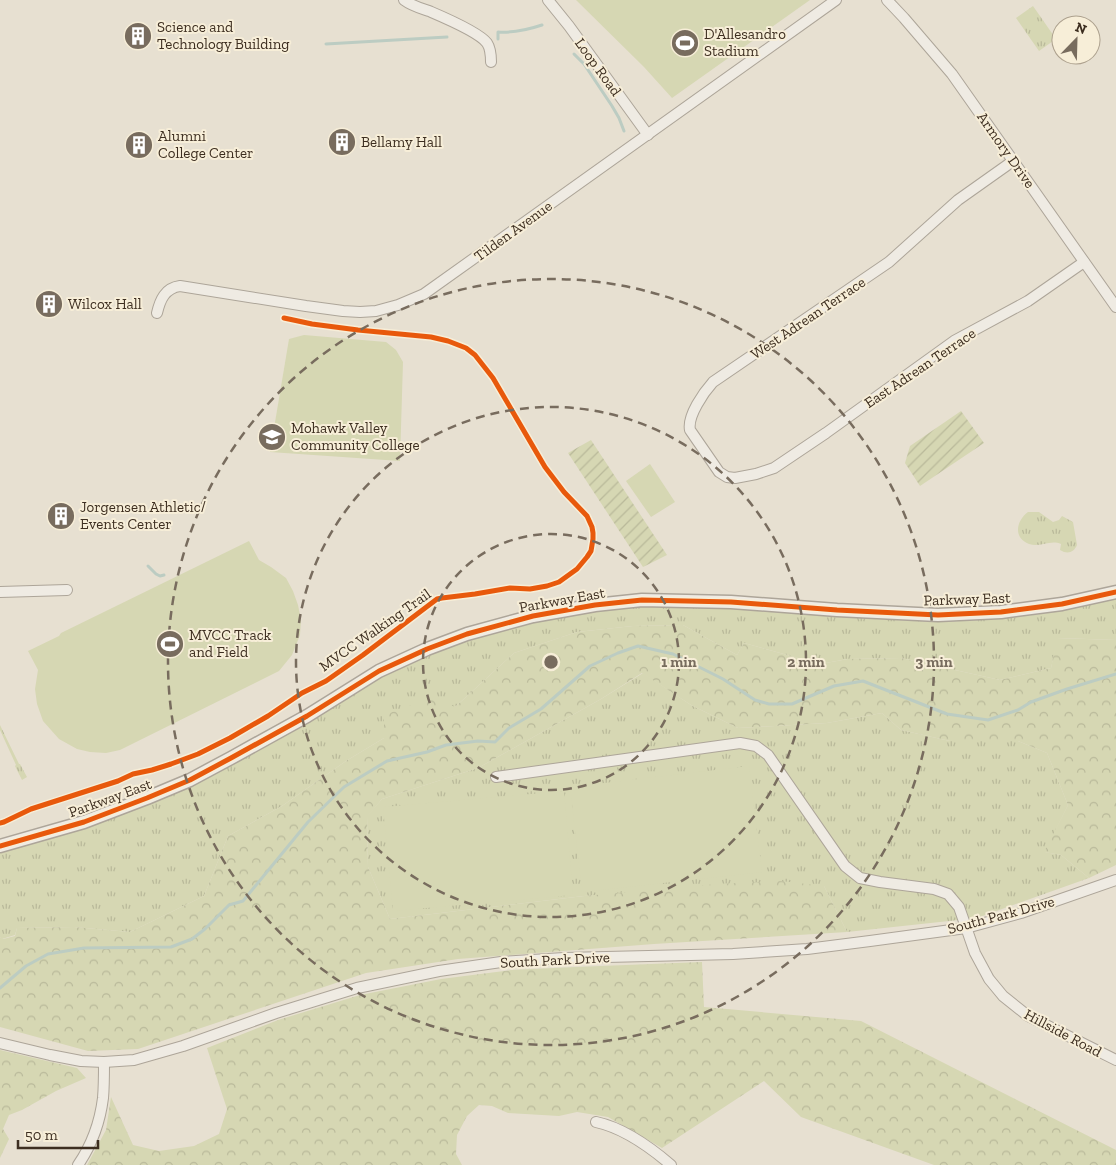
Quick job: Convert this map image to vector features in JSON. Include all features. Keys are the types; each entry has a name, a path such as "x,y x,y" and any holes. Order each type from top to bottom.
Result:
{"street":[{"path":"404,0 482,38 491,50 492,62"},
{"name":"Loop Road","path":"548,0 648,135"},
{"name":"Tilden Avenue","path":"157,313 160,301 166,292 180,286 343,311 376,311 398,306 424,294 836,0"},
{"name":"Armory Drive","path":"887,0 952,74 1116,307"},
{"name":"West Adrean Terrace","path":"756,474 735,478 726,477 719,472 690,430 690,419 708,388 713,382 889,262 958,200 1013,160"},
{"name":"East Adrean Terrace","path":"756,474 774,468 949,345 1028,301 1084,262"},
{"path":"0,592 67,590"},
{"name":"Parkway East","path":"0,846 84,822 156,795 190,780 231,758 306,716 379,671 427,649 467,634 533,616 595,605 642,600 731,602 938,615 992,613 1062,604 1116,592"},
{"name":"Hillside Road","path":"496,777 740,743 756,746 768,755 845,866 860,878 934,889 948,894 960,907 975,953 989,979 1002,996 1028,1016 1116,1060"},
{"name":"South Park Drive","path":"0,1043 80,1061 134,1060 183,1046 276,1013 358,988 439,971 501,962 732,954 807,949 870,941 966,928 1022,913 1116,880"},
{"path":"78,1165 96,1128 103,1099 104,1062"},
{"path":"596,1122 609,1125 621,1131 671,1165"}],"green space":[{"name":"D'Allesandro Stadium","path":"576,0 810,0 672,98 644,67"},
{"path":"1033,6 1051,32 1051,43 1039,51 1016,18"},
{"path":"304,335 386,342 396,350 403,362 400,461 270,452 289,339"},
{"path":"961,411 984,443 920,486 905,463 910,446"},
{"path":"591,440 667,555 643,567 568,453"},
{"path":"650,464 675,502 651,517 626,481"},
{"path":"1028,512 1039,512 1053,522 1059,520 1062,516 1073,522 1077,545 1070,552 1066,552 1060,550 1061,544 1053,542 1033,545 1024,541 1018,534 1018,529 1021,520"},
{"name":"MVCC Track and Field","path":"249,541 259,560 286,578 298,605 301,620 300,635 292,655 279,671 120,750 106,753 90,752 77,749 59,739 43,721 37,704 35,689 38,670 28,651"},
{"path":"1116,598 1116,640 1058,638 1051,668 1000,680 901,658 848,659 820,664 744,643 737,655 683,625 633,626 577,632 514,653 455,707 384,738 346,761 282,806 228,836 204,896 130,932 74,927 17,928 15,935 2,939 0,937 0,853 91,825 177,792 223,770 380,678 421,658 480,635 536,620 590,611 645,606 737,609 940,622 1001,619 1048,613"},
{"path":"683,625 737,655 744,643 820,664 848,659 901,658 1000,680 1051,668 1057,638 1116,640 1116,865 1089,878 1061,855 1044,852 1068,805 1047,753 1018,741 950,741 901,730 882,713 827,723 738,728 691,705 642,673 601,699 478,768 382,799 367,817 368,867 390,919 584,896 717,884 781,881 824,886 847,932 458,959 366,973 138,1049 88,1051 0,1027 0,937 3,939 15,936 17,928 74,927 130,932 204,896 228,836 282,806 346,761 384,738 384,715 433,697 455,707 514,653 577,632 633,626"},
{"path":"643,673 691,705 738,728 827,723 882,713 901,730 950,741 1018,741 1047,753 1068,805 1045,852 1061,855 1089,878 977,918 847,932 824,886 584,896 390,919 368,867 367,816 382,799 478,768 601,699"},
{"path":"0,725 27,777 22,780 0,730"},
{"path":"749,766 762,872 582,892 570,787"},
{"path":"564,791 573,895 393,911 383,807"},
{"path":"702,962 704,1007 861,1021 1116,1150 1116,1165 934,1165 801,1117 764,1081 662,1148 608,1117 577,1112 559,1116 508,1113 492,1106 479,1105 467,1116 457,1135 456,1154 462,1165 87,1165 106,1130 111,1097 133,1145 159,1151 194,1146 219,1134 227,1109 207,1048 278,1020 360,995 441,979 511,970"},
{"path":"0,1050 77,1068 86,1078 9,1115 3,1129 9,1139 0,1158"}],"waterway":[{"path":"498,39 498,32 520,31 542,25"},
{"path":"326,44 447,37"},
{"path":"574,54 584,64 612,106 624,131"},
{"path":"148,566 156,574 164,575"},
{"path":"0,988 26,966 48,954 84,948 171,947 192,939 229,905 243,901 308,822 344,787 387,761 427,752 446,745 478,741 495,742 509,728 541,709 590,666 638,646 673,654 723,679 755,700 769,704 792,704 834,686 863,681 947,714 988,720 1018,710 1031,702 1067,689 1116,674"}],"cycle path":[{"name":"MVCC Walking Trail","path":"0,823 31,809 118,781 133,774 171,764 198,754 230,738 302,693 326,681 437,599 510,588 530,589 547,586 559,582 577,569 591,551 593,533 587,516 564,492 545,467 493,378 475,355 466,348 431,337 358,330 284,318"},
{"path":"0,846 84,822 190,780 307,716 379,671 427,649 467,634 533,616 595,605 642,600 731,602 938,615 1001,612 1062,604 1116,592"}],"place":[{"name":"Science and Technology Building","path":"138,36"},
{"name":"D'Allesandro Stadium","path":"685,43"},
{"name":"Bellamy Hall","path":"342,142"},
{"name":"Alumni College Center","path":"139,145"},
{"name":"Wilcox Hall","path":"49,304"},
{"name":"Mohawk Valley Community College","path":"272,437"},
{"name":"Jorgensen Athletic/ Events Center","path":"61,516"},
{"name":"MVCC Track and Field","path":"170,644"}]}
